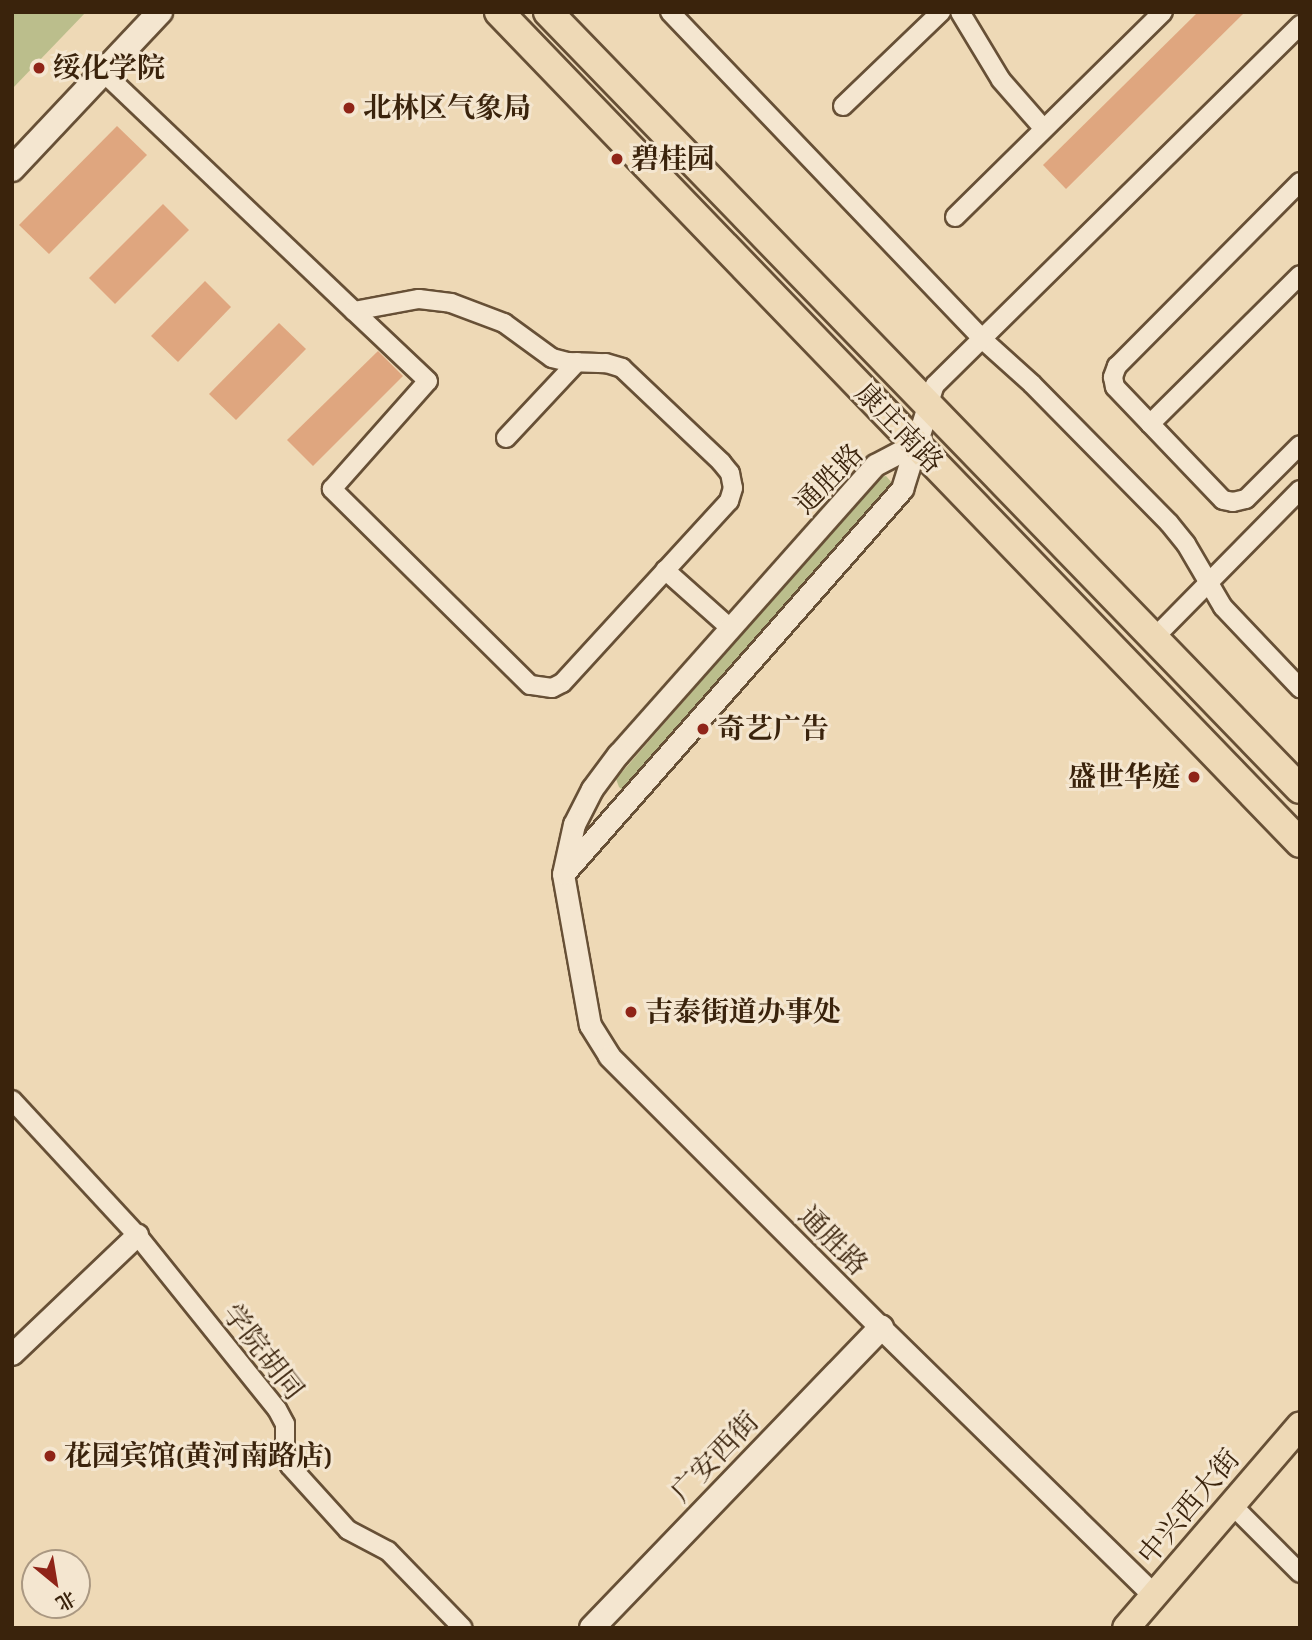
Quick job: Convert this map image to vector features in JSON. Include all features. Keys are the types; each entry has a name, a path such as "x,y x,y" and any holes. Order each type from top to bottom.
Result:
{"highway":[{"name":"康庄南路","path":"499,12 1300,843"},
{"name":"康庄南路","path":"548,12 1300,789"}],"main road":[{"path":"12,169 160,12"},
{"name":"广安西街","path":"592,1628 881,1328"},
{"name":"中兴西大街","path":"1126,1628 1300,1426"}],"street":[{"path":"670,12 981,338 1032,384 1169,523 1191,552 1207,584 1223,607 1300,688"},
{"path":"843,106 941,12"},
{"path":"960,12 1001,80 1043,128"},
{"path":"955,218 1043,128 1164,12"},
{"path":"915,444 935,385 1300,25"},
{"path":"104,73 354,311 428,381 332,489 530,685 552,688 562,682 729,500 733,488 730,473 622,368 606,363 552,358 504,323 451,303 419,299 354,311"},
{"path":"1300,181 1117,366 1113,377 1115,387 1223,500 1233,502 1246,499 1300,445"},
{"path":"1150,424 1300,275"},
{"path":"506,438 577,362"},
{"name":"通胜路","path":"915,444 875,465 618,754 592,789 574,824 563,874 590,1025 604,1049 881,1328 1155,1595"},
{"name":"通胜路","path":"563,874 902,489 915,444"},
{"path":"1154,638 1300,490"},
{"path":"665,570 730,628"},
{"name":"学院胡同","path":"12,1100 137,1235 277,1409 285,1424 285,1453 290,1466 348,1530 388,1551 463,1628"},
{"path":"12,1354 137,1235"},
{"path":"1232,1505 1300,1573"}],"green space":[{"path":"12,12 86,12 12,89"},
{"path":"886,476 893,484 625,792 619,787 616,779 879,477"}],"building":[{"path":"1198,12 1245,12 1066,189 1043,165"},
{"path":"117,126 147,155 49,254 19,225"},
{"path":"163,204 189,230 115,304 89,278"},
{"path":"205,281 231,307 178,362 151,336"},
{"path":"279,323 306,349 236,420 209,394"},
{"path":"378,351 403,376 313,466 287,440"}],"place":[{"name":"绥化学院","path":"39,68"},
{"name":"北林区气象局","path":"349,108"},
{"name":"碧桂园","path":"617,159"},
{"name":"奇艺广告","path":"703,729"},
{"name":"盛世华庭","path":"1194,777"},
{"name":"吉泰街道办事处","path":"631,1012"},
{"name":"花园宾馆(黄河南路店)","path":"50,1456"}]}
